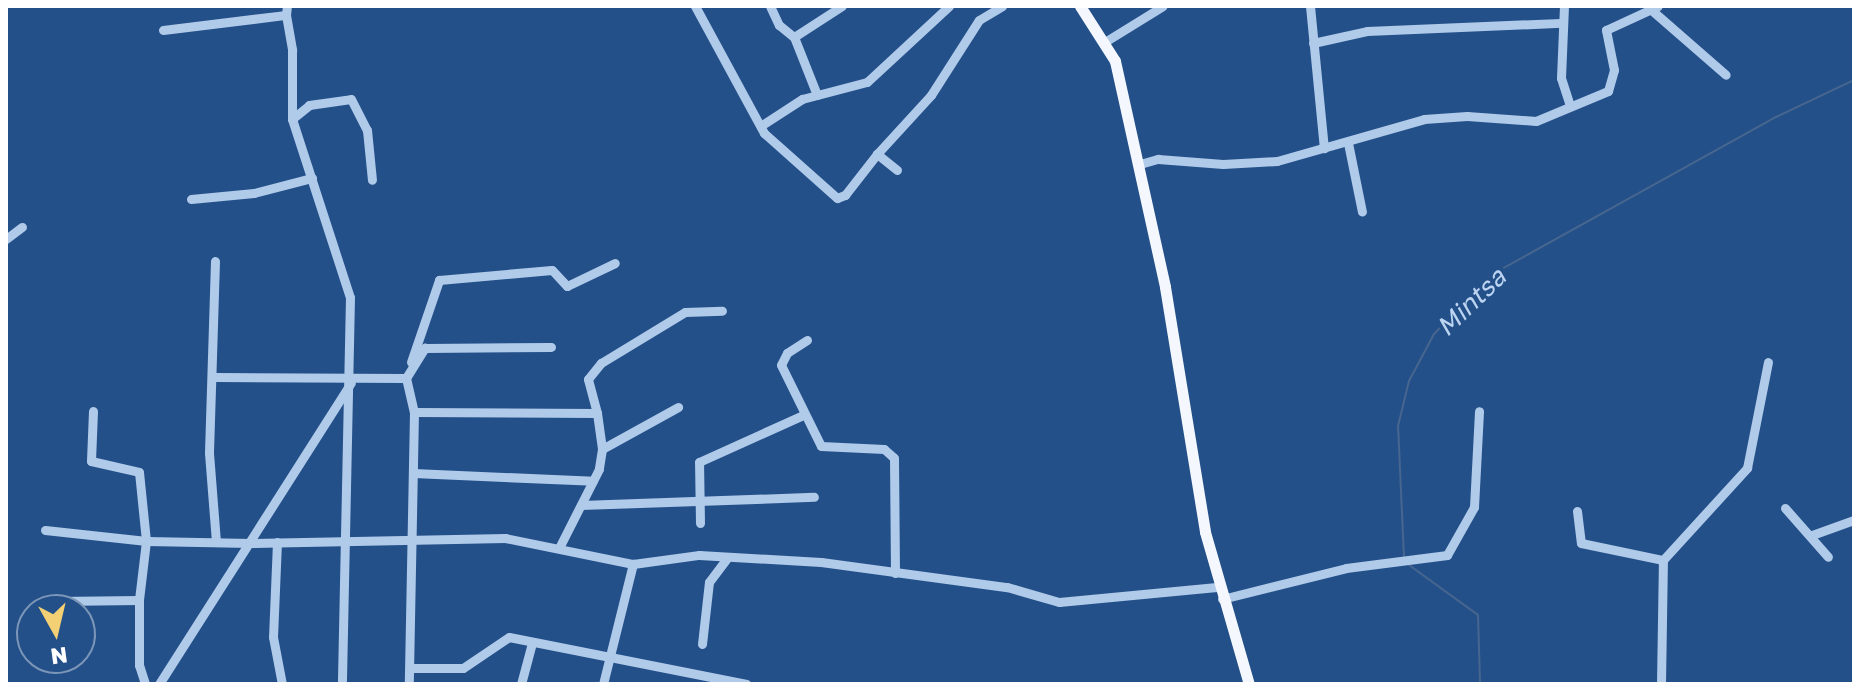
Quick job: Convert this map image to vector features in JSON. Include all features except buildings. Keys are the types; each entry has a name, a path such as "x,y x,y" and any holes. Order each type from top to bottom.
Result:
{"main road":[{"path":"1080,6 1115,61 1140,164 1220,593 1249,684"}],"street":[{"path":"695,6 764,133 837,198 845,195 877,154 931,95 979,20 1002,6"},
{"path":"770,6 779,25 794,37 817,95"},
{"path":"794,37 842,6"},
{"path":"762,125 817,95 867,82 949,6"},
{"path":"1103,43 1163,6"},
{"path":"1310,6 1324,148"},
{"path":"1564,6 1561,78 1570,106"},
{"path":"1140,164 1158,159 1223,164 1277,161 1424,119 1467,116 1536,121 1608,91 1613,80 1606,30 1651,7 1726,75"},
{"path":"163,30 287,10 292,50 292,119 350,297 352,380 344,542 342,684"},
{"path":"1313,43 1367,31 1561,23"},
{"path":"292,119 309,105 351,99 367,130 372,180"},
{"path":"1348,143 1362,212"},
{"path":"877,154 897,170"},
{"path":"191,199 254,193 312,178"},
{"path":"6,239 22,227"},
{"path":"215,261 215,377 209,453 216,541"},
{"path":"409,684 414,412 406,378 439,280 552,270 567,286 615,263"},
{"path":"560,546 593,481 602,449 588,379 601,363 685,312 722,311"},
{"path":"807,340 787,353 781,365 803,415 821,446 884,449 894,458 895,573"},
{"path":"411,362 425,348 551,347"},
{"path":"1661,684 1663,560 1747,468 1768,362"},
{"path":"215,377 406,378"},
{"path":"159,684 352,380"},
{"path":"602,449 678,407"},
{"path":"93,411 91,461 139,472 146,541 139,600 139,665 145,684"},
{"path":"45,530 146,541 251,543 410,543 505,538 560,546 633,564 699,555 821,562 1007,587 1059,602 1220,593 1346,568 1447,555 1474,507 1479,411"},
{"path":"414,412 597,413"},
{"path":"700,523 697,499 699,462 803,415"},
{"path":"413,473 593,481"},
{"path":"581,505 814,497"},
{"path":"1785,508 1812,535 1828,557"},
{"path":"1577,511 1581,543 1663,560"},
{"path":"1812,535 1854,520"},
{"path":"277,542 273,637 282,684"},
{"path":"702,644 709,582 728,557"},
{"path":"603,684 633,564"},
{"path":"96,601 139,600"},
{"path":"411,668 463,668 509,637 607,659 746,684"},
{"path":"521,684 532,643"}],"waterway":[{"name":"Mintsa","path":"1404,557 1398,426 1409,381 1434,334 1491,275 1776,117 1854,80"},
{"name":"Mintsa","path":"1409,565 1478,615 1480,684"}]}
